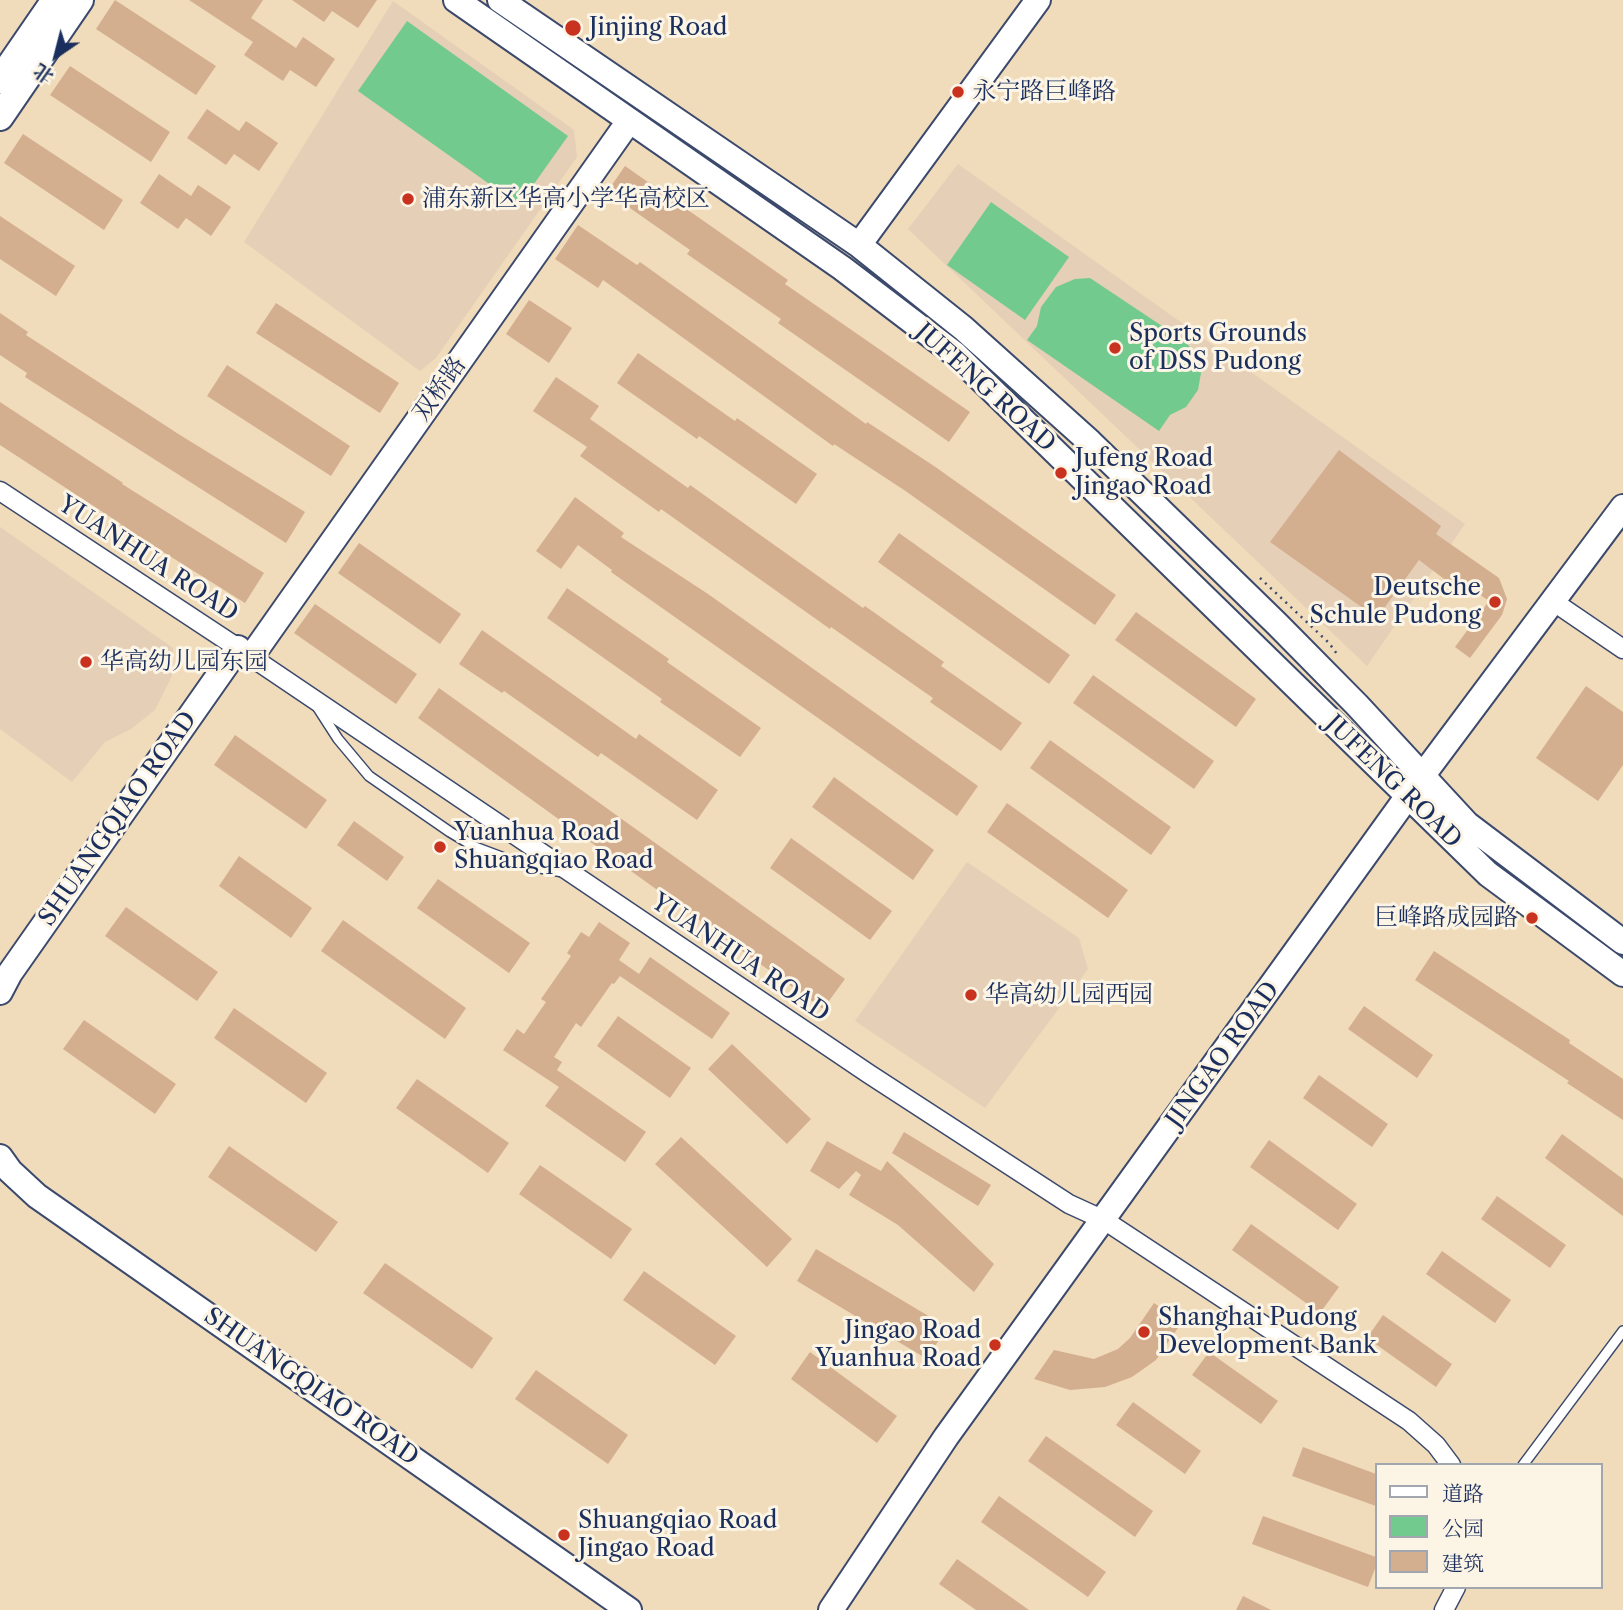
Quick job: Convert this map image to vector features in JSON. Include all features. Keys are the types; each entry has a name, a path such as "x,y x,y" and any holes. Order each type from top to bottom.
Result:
{"main road":[{"path":"0,80 55,0"},
{"path":"0,117 80,0"},
{"name":"JUFENG ROAD","path":"456,0 842,268 955,354 1488,874 1623,974"},
{"name":"JUFENG ROAD","path":"500,0 859,245 963,328 1090,442 1277,624 1467,824 1623,942"},
{"path":"859,245 1038,0"},
{"name":"双桥路","path":"245,652 629,121"},
{"name":"JINGAO ROAD","path":"831,1610 946,1437 1423,775 1623,507"},
{"name":"SHUANGQIAO ROAD","path":"0,992 10,973 245,652"},
{"name":"SHUANGQIAO ROAD","path":"0,1157 10,1171 37,1196 629,1610"}],"street":[{"path":"842,268 859,245"},
{"name":"YUANHUA ROAD","path":"0,491 245,652 869,1074 1069,1204 1104,1220 1409,1421 1436,1445 1450,1463"},
{"path":"1554,602 1623,649"},
{"path":"1444,1610 1455,1589"}],"lane":[{"path":"312,698 338,739 369,776 450,832 475,848 523,865 572,874"},
{"path":"1524,1463 1623,1331"}],"shaded area":[{"name":"浦东新区华高小学华高校区","path":"393,1 574,130 577,157 436,358 420,371 244,242"},
{"path":"958,164 1465,524 1367,666 908,229"},
{"name":"华高幼儿园东园","path":"0,527 173,648 172,676 155,710 131,729 105,742 72,782 0,729"},
{"name":"华高幼儿园西园","path":"967,862 1079,938 1088,969 985,1108 855,1021"}],"green space":[{"path":"407,21 568,136 519,205 358,91"},
{"path":"991,202 1069,257 1025,320 947,265"},
{"name":"Sports Grounds of DSS Pudong","path":"1090,278 1183,340 1198,355 1201,373 1198,390 1186,407 1170,415 1159,431 1027,340 1037,326 1041,307 1056,287 1075,279"}],"building":[{"path":"115,0 216,66 196,95 96,29"},
{"path":"189,0 263,0 251,18 296,48 303,37 335,59 316,87 290,70 283,81 244,55 253,42"},
{"path":"292,0 377,0 358,28 332,11 324,22"},
{"path":"70,66 170,132 151,162 50,95"},
{"path":"207,109 239,131 246,121 278,143 259,171 234,154 226,165 187,138"},
{"path":"23,134 123,200 104,230 4,163"},
{"path":"625,166 788,280 785,284 970,412 949,442 778,323 781,319 687,254 690,250 607,192"},
{"path":"159,174 191,196 198,185 231,207 211,236 186,218 178,229 140,203"},
{"path":"0,216 75,266 56,296 0,259"},
{"path":"578,225 637,265 640,262 866,424 867,422 934,466 1116,595 1095,625 904,490 834,444 833,446 603,280 598,288 555,259"},
{"path":"529,300 572,328 549,363 506,334"},
{"path":"276,303 399,383 380,413 256,333"},
{"path":"0,313 28,332 26,335 305,512 286,543 25,377 27,373 0,355"},
{"path":"638,353 817,474 796,504 617,383"},
{"path":"227,365 350,446 331,476 207,396"},
{"path":"556,377 599,406 590,419 688,488 690,485 863,608 865,606 944,662 941,666 1022,723 1001,751 930,702 933,698 580,456 587,447 533,411"},
{"path":"0,402 122,484 264,573 245,603 120,525 0,445"},
{"path":"1339,450 1441,526 1436,534 1499,578 1507,599 1502,615 1470,658 1455,647 1489,601 1470,588 1464,594 1419,560 1377,618 1270,542"},
{"path":"575,497 624,533 621,537 708,594 978,786 957,816 611,572 612,570 578,545 561,569 536,551"},
{"path":"899,533 1070,655 1049,684 878,562"},
{"path":"359,543 461,614 440,644 338,573"},
{"path":"567,588 669,659 667,662 761,728 740,757 660,702 662,699 547,618"},
{"path":"315,604 417,674 396,704 294,633"},
{"path":"1136,612 1256,699 1236,727 1115,640"},
{"path":"482,630 636,739 639,734 718,790 697,820 601,753 598,757 504,691 502,693 459,664"},
{"path":"1093,675 1214,761 1194,789 1073,703"},
{"path":"1586,686 1623,712 1623,765 1598,801 1536,758"},
{"path":"439,688 845,979 823,1009 418,718"},
{"path":"235,735 327,800 306,829 214,765"},
{"path":"1050,740 1171,827 1151,855 1030,768"},
{"path":"834,777 934,850 913,880 812,807"},
{"path":"1007,803 1128,890 1108,918 987,832"},
{"path":"354,821 404,857 387,881 337,845"},
{"path":"791,838 892,911 870,940 770,868"},
{"path":"239,856 312,908 291,938 219,886"},
{"path":"438,879 530,943 509,973 417,908"},
{"path":"126,907 218,972 197,1001 105,936"},
{"path":"343,920 466,1008 445,1039 321,951"},
{"path":"599,922 630,943 619,960 639,974 650,957 730,1013 712,1039 620,976 612,983 581,1027 576,1023 554,1057 562,1062 557,1070 646,1132 625,1162 545,1106 559,1087 503,1050 517,1029 524,1034 546,1002 541,999 571,956 567,953 581,932 589,937"},
{"path":"1434,951 1570,1040 1569,1043 1623,1079 1623,1120 1567,1083 1569,1081 1415,980"},
{"path":"1364,1006 1433,1055 1417,1078 1348,1029"},
{"path":"234,1008 327,1073 306,1103 214,1038"},
{"path":"618,1016 691,1068 670,1098 597,1046"},
{"path":"84,1020 176,1084 155,1114 63,1049"},
{"path":"732,1044 811,1119 787,1144 708,1069"},
{"path":"1319,1075 1388,1124 1372,1147 1303,1098"},
{"path":"417,1079 509,1143 488,1173 396,1108"},
{"path":"904,1132 991,1185 978,1206 892,1153"},
{"path":"1562,1134 1623,1179 1623,1216 1545,1158"},
{"path":"681,1137 792,1239 767,1267 655,1164"},
{"path":"1269,1140 1357,1204 1338,1230 1250,1167"},
{"path":"827,1141 881,1171 887,1161 994,1264 974,1292 898,1225 849,1195 861,1175 856,1171 839,1189 810,1171"},
{"path":"229,1146 338,1222 316,1252 208,1177"},
{"path":"540,1165 632,1229 611,1259 519,1194"},
{"path":"1497,1196 1566,1245 1550,1268 1481,1219"},
{"path":"1251,1224 1339,1287 1320,1313 1232,1250"},
{"path":"816,1249 947,1327 927,1359 797,1281"},
{"path":"1442,1251 1511,1300 1495,1323 1426,1274"},
{"path":"385,1263 493,1338 472,1369 363,1293"},
{"path":"644,1271 736,1336 715,1365 623,1300"},
{"path":"1154,1303 1182,1322 1156,1360 1132,1377 1105,1387 1070,1390 1034,1379 1054,1350 1094,1359 1118,1349 1130,1338"},
{"path":"1383,1315 1452,1364 1436,1387 1367,1338"},
{"path":"810,1352 897,1416 877,1443 791,1379"},
{"path":"1209,1352 1278,1401 1261,1424 1192,1375"},
{"path":"536,1370 628,1435 608,1464 515,1399"},
{"path":"1133,1402 1201,1451 1185,1474 1116,1425"},
{"path":"1046,1436 1153,1511 1135,1537 1028,1461"},
{"path":"1303,1447 1374,1473 1374,1505 1292,1476"},
{"path":"999,1496 1106,1572 1088,1597 981,1522"},
{"path":"1263,1516 1374,1556 1374,1571 1368,1587 1252,1544"},
{"path":"957,1559 1029,1610 976,1610 939,1584"},
{"path":"1243,1596 1271,1610 1236,1610"}],"place":[{"name":"Jinjing Road","path":"573,28"},
{"name":"永宁路巨峰路","path":"958,92"},
{"name":"浦东新区华高小学华高校区","path":"408,199"},
{"name":"Sports Grounds of DSS Pudong","path":"1115,348"},
{"name":"Jufeng Road Jingao Road","path":"1061,473"},
{"name":"Deutsche Schule Pudong","path":"1495,602"},
{"name":"华高幼儿园东园","path":"86,662"},
{"name":"Yuanhua Road Shuangqiao Road","path":"440,847"},
{"name":"巨峰路成园路","path":"1532,918"},
{"name":"华高幼儿园西园","path":"971,995"},
{"name":"Shanghai Pudong Development Bank","path":"1144,1332"},
{"name":"Jingao Road Yuanhua Road","path":"995,1345"},
{"name":"Shuangqiao Road Jingao Road","path":"564,1535"}]}
